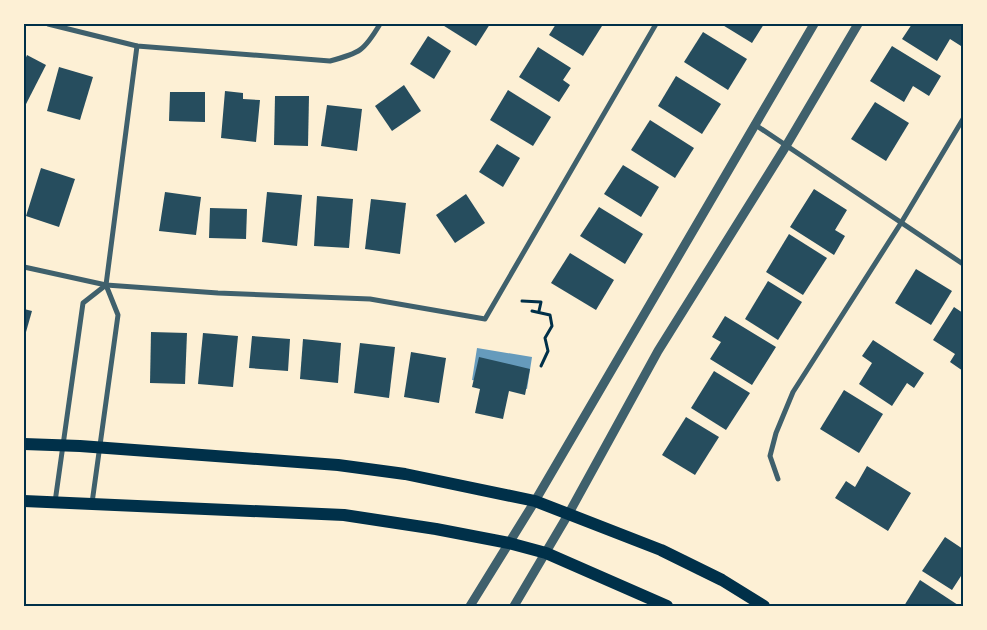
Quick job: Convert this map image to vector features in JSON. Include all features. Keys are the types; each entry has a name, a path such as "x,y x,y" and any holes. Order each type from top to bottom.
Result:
{"main road":[{"path":"24,444 338,465 405,474 535,501 670,554 722,580 764,606"},
{"path":"24,501 344,515 509,543 546,553 667,606"}],"street":[{"path":"48,24 137,46 330,62 367,47 380,24"},
{"path":"24,267 106,285 218,293 370,299 485,319 656,24"},
{"path":"470,606 535,501 753,124 814,24"},
{"path":"514,606 569,513 658,351 786,146 858,24"},
{"path":"92,504 118,315 106,285 137,46"},
{"path":"778,478 770,456 776,433 793,392 901,223 963,119"},
{"path":"753,124 963,264"},
{"path":"55,502 83,303 106,285"}],"path":[{"path":"522,301 541,302 539,311"},
{"path":"532,311 539,311 550,315 552,326 546,338 548,351 541,366"}],"water":[{"path":"477,348 532,357 527,389 472,380"}],"building":[{"path":"441,24 490,24 476,46"},
{"path":"556,24 598,24 602,26 583,56 549,35"},
{"path":"721,24 764,24 752,43"},
{"path":"912,24 962,24 963,43 961,46 950,39 937,61 902,39"},
{"path":"703,32 747,59 728,90 684,62"},
{"path":"428,36 451,51 434,79 410,64"},
{"path":"892,46 941,76 929,96 913,86 904,102 870,81"},
{"path":"538,47 571,68 563,80 570,85 559,102 519,77"},
{"path":"27,55 46,65 24,108 24,62"},
{"path":"59,67 93,77 80,120 47,111"},
{"path":"676,76 721,104 702,134 658,106"},
{"path":"404,85 421,111 392,131 375,106"},
{"path":"508,90 551,117 533,146 490,120"},
{"path":"225,91 243,93 243,99 260,100 256,142 221,138"},
{"path":"170,92 205,92 205,122 169,121"},
{"path":"275,96 309,96 308,146 274,145"},
{"path":"875,102 909,123 886,161 851,139"},
{"path":"327,105 362,109 357,151 321,146"},
{"path":"650,120 694,148 675,178 631,150"},
{"path":"497,144 520,158 503,187 479,172"},
{"path":"623,165 659,187 641,217 604,194"},
{"path":"41,168 75,179 59,227 26,216"},
{"path":"814,189 847,210 835,230 845,236 834,255 790,227"},
{"path":"165,192 201,197 196,235 159,231"},
{"path":"267,192 302,195 297,246 262,242"},
{"path":"466,194 485,223 455,243 436,215"},
{"path":"317,196 353,199 349,248 314,246"},
{"path":"371,199 406,203 400,254 365,249"},
{"path":"599,207 643,234 625,264 580,236"},
{"path":"210,208 247,209 246,239 209,238"},
{"path":"789,234 827,258 803,295 766,272"},
{"path":"570,253 614,280 596,310 551,283"},
{"path":"916,269 952,291 931,325 895,303"},
{"path":"768,281 802,302 778,340 745,319"},
{"path":"954,307 963,313 963,371 950,362 955,354 933,340"},
{"path":"24,309 32,311 24,339"},
{"path":"725,316 776,347 752,385 710,359 721,342 712,337"},
{"path":"151,332 187,333 185,384 150,383"},
{"path":"203,333 238,336 233,387 198,384"},
{"path":"252,336 290,339 288,371 249,368"},
{"path":"303,339 341,343 338,383 300,379"},
{"path":"873,340 924,373 914,388 907,383 892,406 859,384 872,363 862,356"},
{"path":"360,343 395,347 389,398 354,393"},
{"path":"411,352 446,358 439,403 404,397"},
{"path":"479,357 530,369 525,395 509,391 503,419 475,413 480,389 472,387"},
{"path":"714,371 750,393 726,430 691,408"},
{"path":"844,390 883,414 859,453 820,429"},
{"path":"686,417 719,437 695,475 662,455"},
{"path":"867,466 911,493 888,531 835,498 846,481 855,487"},
{"path":"945,537 963,549 963,577 961,576 952,590 922,571"},
{"path":"920,580 958,605 904,606"}]}
